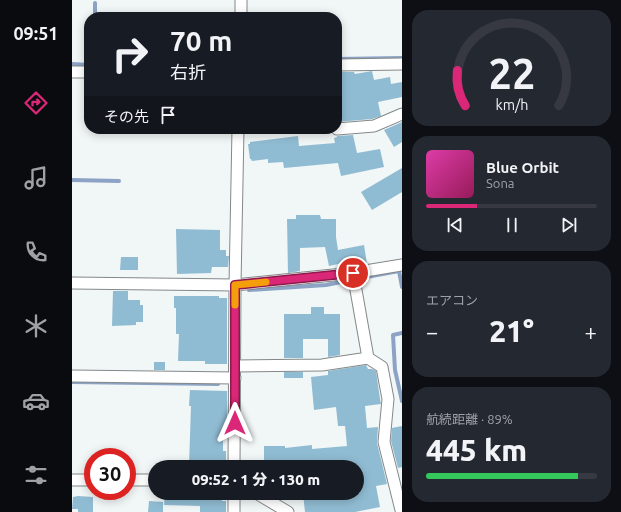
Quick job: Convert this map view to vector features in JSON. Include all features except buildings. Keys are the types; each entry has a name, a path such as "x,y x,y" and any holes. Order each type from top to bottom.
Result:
{"street":[{"path":"241,0 241,12"},
{"path":"342,65 402,64"},
{"path":"72,72 84,72"},
{"path":"342,129 374,126 402,114"},
{"path":"234,460 238,134"},
{"path":"72,283 235,285 353,273 402,265"},
{"path":"353,273 368,358"},
{"path":"235,366 322,365 368,358 382,367 388,399 384,442 398,510"},
{"path":"72,376 235,378"},
{"path":"72,480 84,480"},
{"path":"136,480 148,480"},
{"path":"234,500 234,512"},
{"path":"268,500 288,512"}],"waterway":[{"path":"95,3 95,12"},
{"path":"342,59 402,58"},
{"path":"72,64 84,65"},
{"path":"72,180 119,181"},
{"path":"361,278 399,271 402,287"},
{"path":"249,290 326,285 341,282"},
{"path":"402,333 393,335 395,370 402,401"},
{"path":"72,382 218,384"}],"slow traffic":[{"path":"235,305 235,285 266,282"}],"route":[{"path":"235,423 235,285 353,273"}]}
